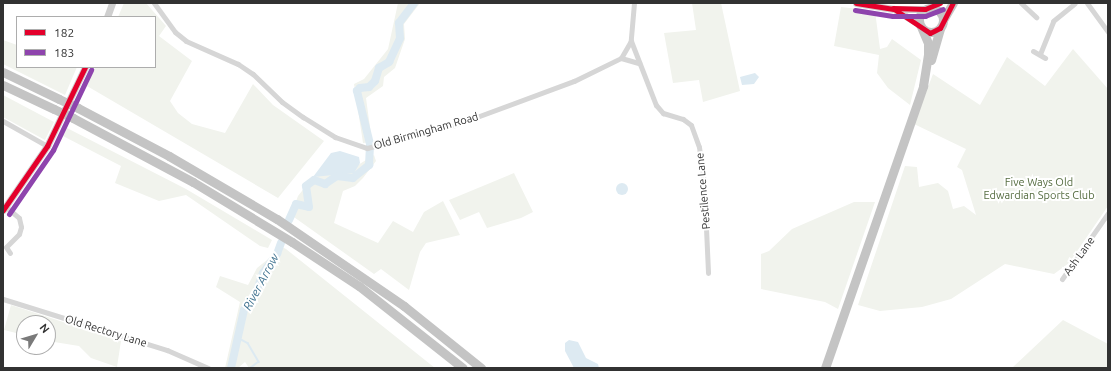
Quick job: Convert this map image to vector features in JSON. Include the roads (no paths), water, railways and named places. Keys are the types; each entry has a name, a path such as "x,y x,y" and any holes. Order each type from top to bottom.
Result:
{"highway":[{"path":"928,67 928,43 918,18 928,8 940,3"},
{"path":"825,368 870,244 942,24 953,3"},
{"path":"928,8 940,11 942,24"},
{"path":"920,26 933,32 942,24"},
{"path":"3,72 78,108 169,156 277,219 404,306 481,368"},
{"path":"3,85 73,118 193,182 292,242 359,286 463,368"},
{"path":"429,340 455,368"}],"main road":[{"path":"107,16 112,3"},
{"path":"856,3 928,8"},
{"path":"894,6 920,26"},
{"path":"5,208 47,146 85,68"}],"street":[{"name":"Old Birmingham Road","path":"154,3 175,32 186,41 248,70 289,107 331,135 367,148 455,125 574,81 621,58"},
{"path":"634,3 631,41 621,58 639,63"},
{"path":"1021,3 1036,17"},
{"path":"1040,54 1054,21 1075,3"},
{"path":"1087,3 1108,32"},
{"name":"Pestilence Lane","path":"631,41 658,110 687,122 696,136 704,184 708,273"},
{"path":"1033,51 1045,58"},
{"path":"3,121 47,146"},
{"path":"5,208 19,218 21,227 19,234 4,245 10,253"},
{"name":"Ash Lane","path":"1062,279 1106,222 1108,213"},
{"name":"Old Rectory Lane","path":"3,298 167,350 208,368"}],"waterway":[{"name":"River Arrow","path":"289,220 296,204 309,207 306,186 314,180 325,184 337,176 353,178 369,165 370,144 357,91 360,88 369,87 375,81 379,68 389,62 400,38 399,23 414,3"},
{"name":"River Arrow","path":"231,368 244,310 256,293 263,273 277,254 281,243"},
{"path":"240,339 248,343 259,362 251,368"}],"park label":[{"name":"Five Ways Old Edwardian Sports Club","path":"1039,189"}]}
